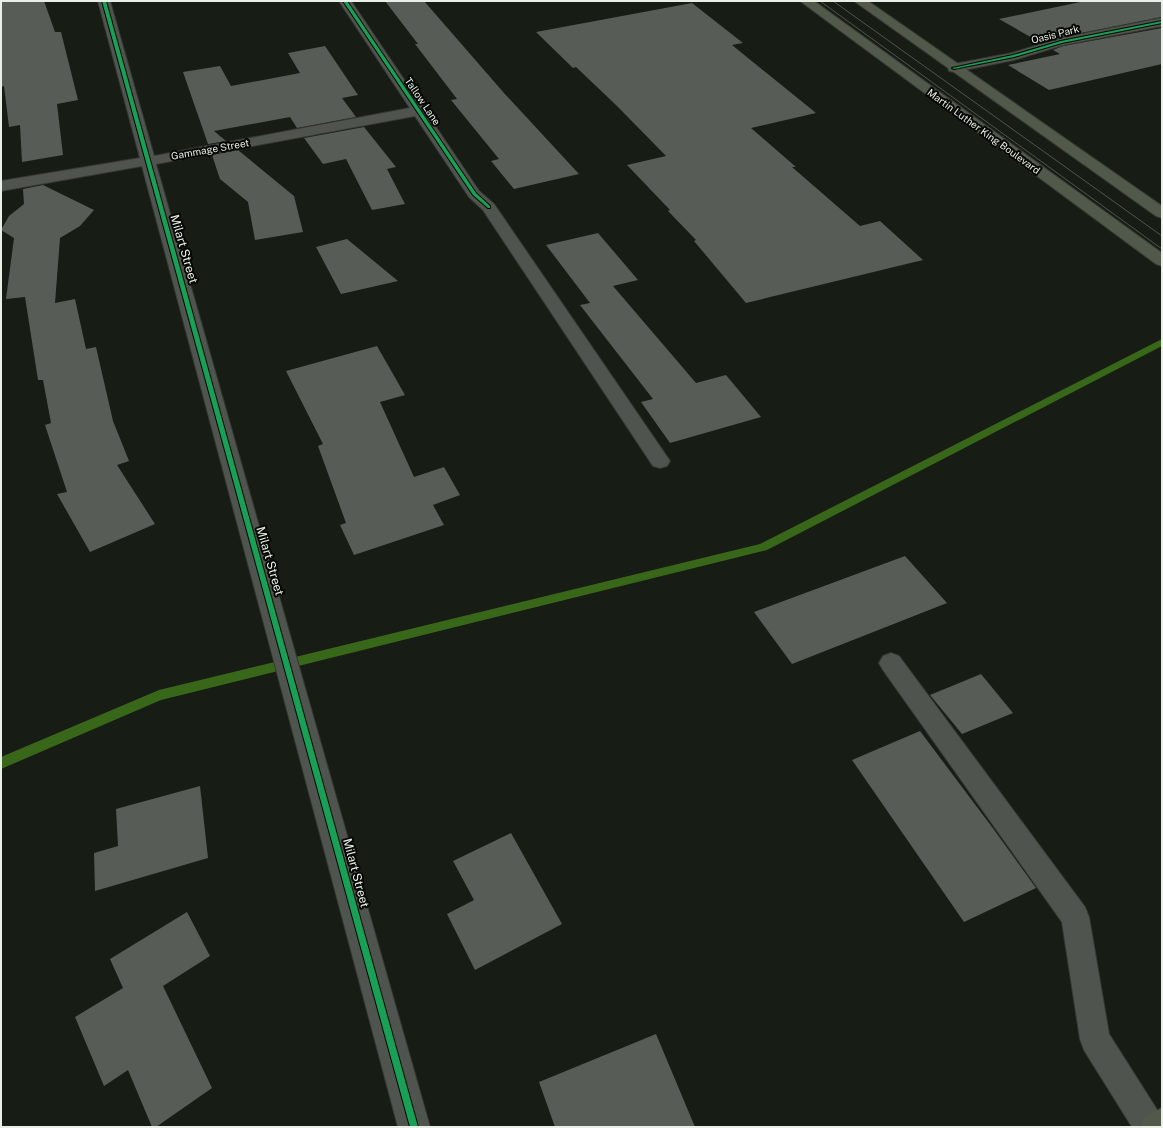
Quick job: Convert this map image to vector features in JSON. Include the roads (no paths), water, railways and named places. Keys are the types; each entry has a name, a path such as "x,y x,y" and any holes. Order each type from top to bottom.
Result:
{"main road":[{"name":"Martin Luther King Boulevard","path":"806,1 1162,262"},
{"path":"860,1 1162,213"},
{"path":"1157,1127 1162,1124"}],"street":[{"name":"Milart Street","path":"104,1 414,1127"},
{"name":"Tallow Lane","path":"345,1 474,194 489,207 660,461"},
{"name":"Oasis Park","path":"954,68 1014,56 1061,42 1162,22"},
{"name":"Gammage Street","path":"1,186 148,161 418,111"},
{"path":"891,663 1076,917 1095,1039 1150,1127"}],"waterway":[{"path":"1,763 159,695 763,547 1162,342"}],"tram line":[{"path":"820,1 1162,249"},
{"path":"833,1 1162,236"}]}
